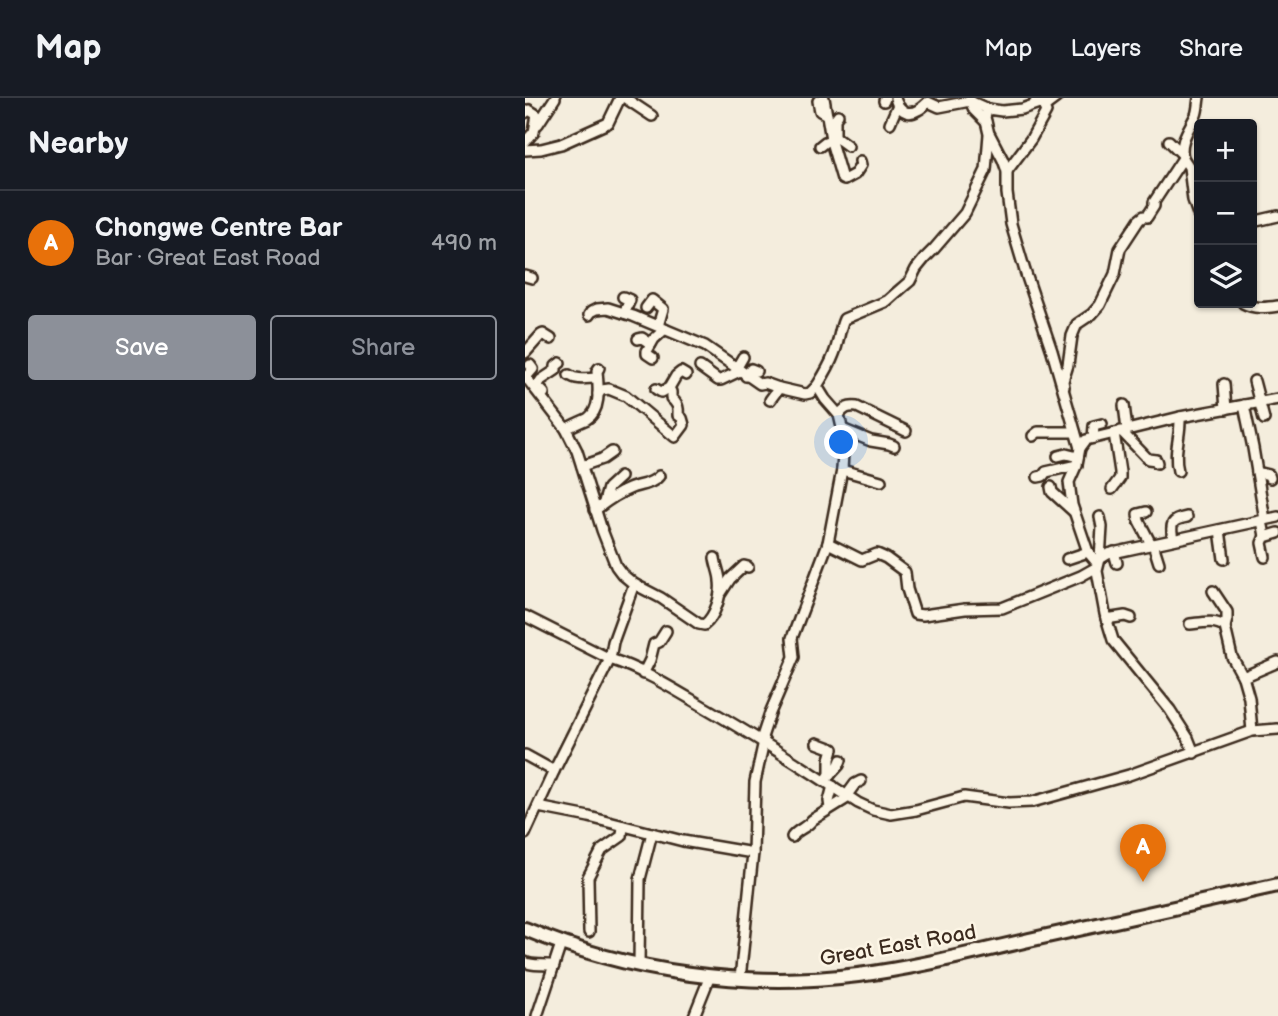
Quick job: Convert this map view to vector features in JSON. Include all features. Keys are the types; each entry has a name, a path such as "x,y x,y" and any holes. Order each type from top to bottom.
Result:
{"highway":[{"name":"Great East Road","path":"525,929 561,944 678,973 740,979 815,979 893,970 1278,885"}],"street":[{"path":"525,150 561,144 608,122 622,98 652,116"},
{"path":"896,102 902,111 916,112 928,102 939,107 970,99 1002,111 1022,110 1056,98"},
{"path":"1065,399 1063,380 1077,324 1100,305 1115,274 1120,249 1139,220 1147,217 1182,155 1183,141 1197,113 1199,98"},
{"path":"525,142 553,99"},
{"path":"970,99 974,110 986,122"},
{"path":"821,100 841,177"},
{"path":"890,123 896,102"},
{"path":"1007,171 1018,159 1046,112 1040,103"},
{"path":"986,105 985,117 989,134 1007,171 1011,224 1052,351 1075,432 1078,457"},
{"path":"525,113 530,110 537,115 534,132"},
{"path":"833,140 836,134 835,119 838,115"},
{"path":"805,394 817,386 832,359 844,318 887,301 911,281 916,269 965,213 986,170 989,134"},
{"path":"820,146 833,140 840,140 848,146"},
{"path":"1169,141 1189,167 1194,203"},
{"path":"829,175 844,180 855,174 861,165 860,161"},
{"path":"1257,221 1278,216"},
{"path":"623,297 630,300 624,313"},
{"path":"646,309 652,300 663,309 661,328 647,351 653,358"},
{"path":"1257,308 1278,306"},
{"path":"589,315 597,309 608,308 624,313 718,352 760,384 823,396"},
{"path":"525,353 541,335 551,339"},
{"path":"638,339 642,338 651,345"},
{"path":"741,372 743,357"},
{"path":"545,401 546,396 537,386 556,370 560,363"},
{"path":"530,365 533,369 526,376 566,429 577,451 599,507 610,554 622,574 634,584 704,625 711,619 720,594 730,579 744,566 748,567"},
{"path":"700,367 718,380 751,369 757,371"},
{"path":"656,389 661,392 669,388 681,372 686,375"},
{"path":"566,429 591,415 597,404 598,394 598,373 575,379 569,375"},
{"path":"1254,382 1264,419"},
{"path":"1224,384 1226,409"},
{"path":"740,979 753,853 755,782 763,741 769,713 795,657 792,638 828,543 842,470 844,436 839,415 817,386"},
{"path":"598,394 609,389 626,396 675,437 684,425 669,388"},
{"path":"771,400 779,388"},
{"path":"1098,563 1088,552 1082,538 1069,482 1086,440 1180,417 1278,399"},
{"path":"1112,489 1120,478 1120,431 1124,405"},
{"path":"1244,405 1257,472 1265,556"},
{"path":"839,415 843,409 856,407 906,430"},
{"path":"1178,471 1175,456 1180,417"},
{"path":"1093,438 1094,426 1102,424"},
{"path":"842,429 870,441 890,443 894,446"},
{"path":"1120,431 1153,461 1137,462"},
{"path":"1033,436 1038,432 1075,432"},
{"path":"582,466 602,459 612,452"},
{"path":"1058,456 1066,454 1078,457"},
{"path":"1038,477 1078,457"},
{"path":"842,470 881,481"},
{"path":"1257,472 1269,475 1270,478"},
{"path":"599,507 630,488 655,481 659,476"},
{"path":"599,507 608,488 620,477"},
{"path":"1051,487 1052,492 1074,512"},
{"path":"1146,512 1138,514 1139,521 1159,563"},
{"path":"1100,516 1102,527 1098,563 1106,619 1113,640 1142,668 1188,738 1194,753"},
{"path":"1173,540 1171,529 1174,522 1187,517"},
{"path":"828,543 862,560 877,554 905,572 915,614 923,615 1002,608 1081,576 1114,552 1278,517"},
{"path":"1220,530 1224,559"},
{"path":"1265,536 1278,533"},
{"path":"1067,559 1088,552"},
{"path":"1114,552 1117,563"},
{"path":"715,558 720,594"},
{"path":"525,834 610,659 613,642 634,584"},
{"path":"1213,591 1227,612 1224,627 1232,657 1243,677 1249,698 1252,732"},
{"path":"1117,617 1124,609"},
{"path":"525,616 668,686 829,781 848,796 873,810 891,814 964,797 1009,803 1032,802 1129,775 1252,732 1278,729"},
{"path":"1106,619 1125,616 1131,618"},
{"path":"1190,624 1212,622 1224,627"},
{"path":"643,674 654,645 666,631"},
{"path":"1243,677 1278,662"},
{"path":"817,743 832,749 830,808"},
{"path":"525,755 554,771"},
{"path":"829,781 841,760"},
{"path":"792,837 795,832 848,796 855,784 861,780"},
{"path":"538,807 683,841 753,853"},
{"path":"589,932 588,877 601,849 622,836 624,826"},
{"path":"639,965 641,879 652,833"},
{"path":"537,1016 561,944"},
{"path":"525,962 530,965 545,963 554,966"},
{"path":"694,1016 710,976"}],"place":[{"name":"Chongwe Centre Bar","path":"1143,882"}]}
